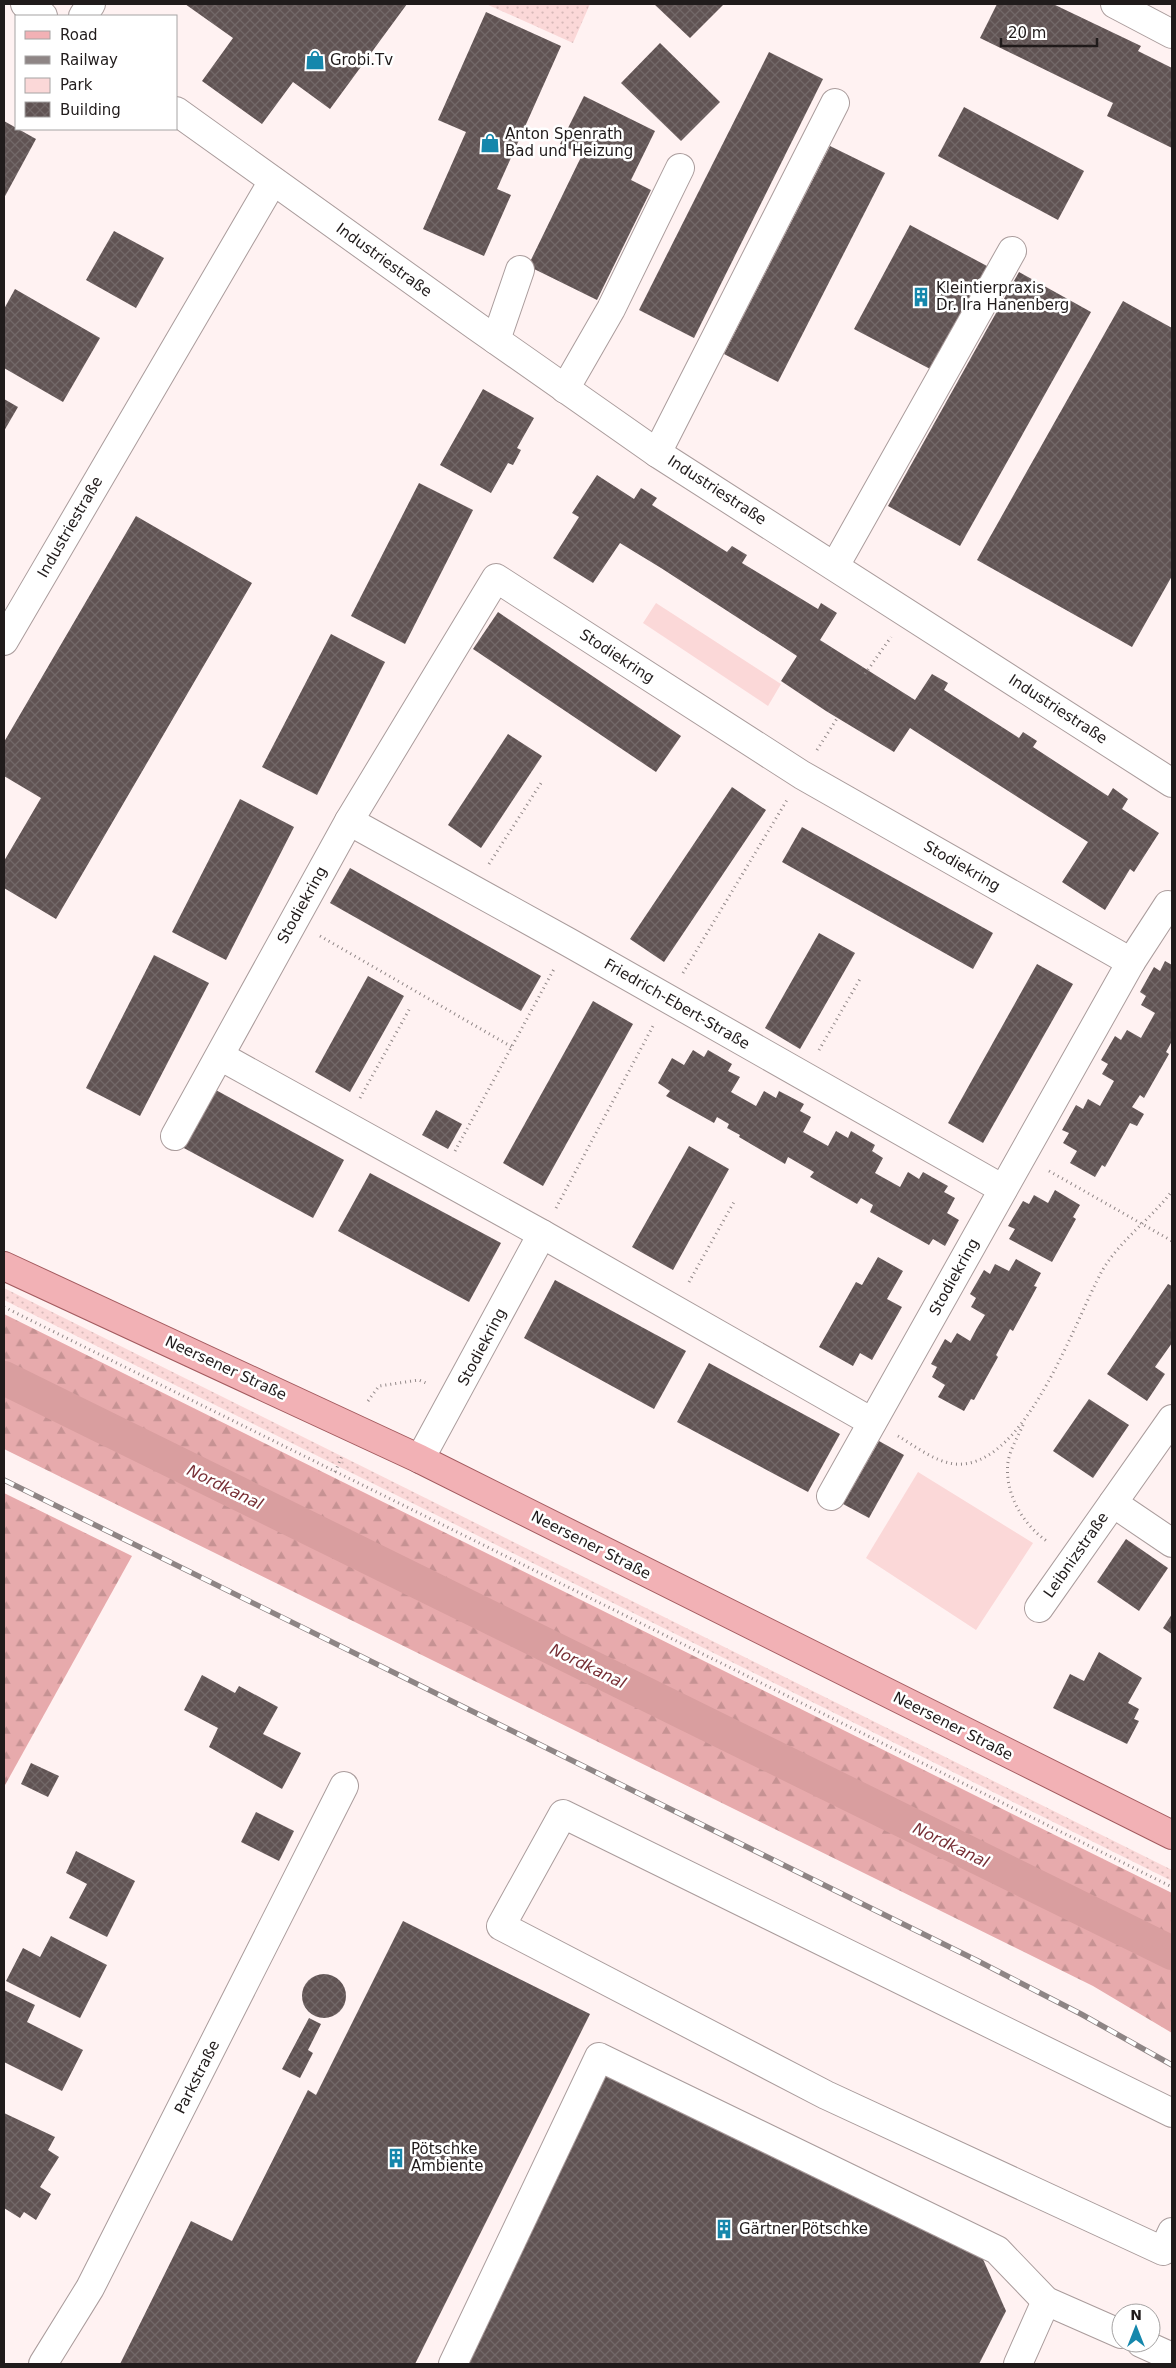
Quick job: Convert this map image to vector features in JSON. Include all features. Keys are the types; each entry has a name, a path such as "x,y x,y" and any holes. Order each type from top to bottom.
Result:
{"main road":[{"name":"Neersener Straße","path":"4,1266 420,1459 1172,1836"}],"street":[{"path":"25,4 42,15"},
{"path":"84,15 92,4"},
{"path":"1115,4 1172,34"},
{"path":"657,452 835,103"},
{"name":"Industriestraße","path":"178,112 565,389 657,452 1172,783"},
{"path":"565,389 610,309 680,168"},
{"name":"Industriestraße","path":"4,641 273,181"},
{"path":"835,566 1012,251"},
{"path":"496,340 520,270"},
{"name":"Stodiekring","path":"175,1136 349,821 496,578 802,775 1131,962 831,1496"},
{"name":"Friedrich-Ebert-Straße","path":"349,821 568,942 1003,1189"},
{"path":"1131,962 1168,905"},
{"path":"220,1056 674,1308 872,1422"},
{"name":"Stodiekring","path":"420,1459 542,1234"},
{"name":"Leibnizstraße","path":"1040,1608 1113,1503 1164,1446 1172,1419"},
{"name":"Leibnizstraße","path":"1113,1503 1172,1542"},
{"name":"Parkstraße","path":"44,2364 90,2288 344,1786"},
{"path":"1172,2113 563,1814 501,1926 826,2095 1163,2251 1172,2232"},
{"path":"454,2364 599,2057 997,2250 1046,2301 1111,2330"},
{"path":"1018,2364 1046,2301"}],"path":[{"path":"865,674 908,612"},
{"path":"473,890 543,780"},
{"path":"293,920 512,1046"},
{"path":"441,1178 568,942"},
{"path":"803,1076 860,979"},
{"path":"345,1125 410,1008"},
{"path":"1022,1156 1172,1241"},
{"path":"1074,1558 1036,1534 1023,1517 1014,1499 1009,1482 1008,1460 1025,1420 1063,1354 1102,1271 1116,1250 1172,1191"},
{"path":"674,1308 734,1202"},
{"path":"4,1307 1172,1887"},
{"path":"872,1422 938,1459 957,1464 975,1461 1000,1447 1025,1420"}],"green space":[{"path":"486,4 590,4 573,43"},
{"path":"656,603 781,684 768,706 643,623"},
{"path":"4,1288 1172,1870 1172,1881 4,1300"},
{"path":"4,1314 1172,1893 1172,2033 1093,1986 4,1449"},
{"path":"918,1472 1033,1543 976,1630 866,1558"},
{"path":"4,1493 132,1556 4,1787"}],"building":[{"name":"Grobi.Tv","path":"185,4 407,4 330,109 293,82 262,124 202,81 233,38"},
{"path":"654,4 724,4 690,38"},
{"path":"997,4 1053,4 1141,46 1138,51 1172,68 1172,148 1107,116 1113,103 980,38"},
{"name":"Anton Spenrath Bad und Heizung","path":"486,12 561,46 497,189 511,195 484,256 423,229 466,132 438,120"},
{"path":"660,43 720,102 681,141 621,83"},
{"path":"769,52 823,79 694,338 639,310"},
{"path":"584,96 655,131 631,180 651,190 597,300 528,266 582,155 560,144"},
{"path":"964,107 1084,171 1058,220 938,156"},
{"path":"4,121 15,127 15,130 20,130 36,139 4,198"},
{"path":"830,146 885,173 778,382 724,354"},
{"name":"Kleintierpraxis Dr. Ira Hanenberg","path":"910,225 987,266 932,370 854,329"},
{"path":"114,231 164,258 136,308 86,280"},
{"path":"1019,272 1091,312 960,546 888,506"},
{"path":"15,289 100,338 63,402 4,368 4,309"},
{"path":"1123,301 1172,328 1172,576 1132,647 977,560"},
{"path":"483,389 534,418 517,448 521,450 513,465 508,463 491,493 440,465"},
{"path":"4,399 18,407 4,431"},
{"path":"597,475 634,499 641,488 657,498 652,505 727,552 732,546 747,555 742,563 818,609 821,603 837,613 820,640 915,700 932,674 948,683 944,690 1019,738 1023,732 1037,741 1033,747 1108,796 1113,788 1128,799 1122,809 1159,833 1134,872 1130,869 1105,910 1062,882 1088,842 910,728 894,752 826,711 781,681 797,656 661,568 620,543 593,583 553,558 579,517 572,513"},
{"path":"419,483 473,510 405,644 351,616"},
{"path":"136,516 252,583 56,919 4,888 4,861 41,798 4,776 4,742"},
{"path":"498,612 681,736 656,772 473,649"},
{"path":"331,634 385,662 317,795 262,767"},
{"path":"508,734 542,756 481,848 448,825"},
{"path":"732,787 766,810 664,962 630,939"},
{"path":"240,799 294,827 226,960 172,932"},
{"path":"802,827 993,933 973,969 782,862"},
{"path":"350,868 541,976 521,1011 330,903"},
{"path":"819,933 855,953 800,1049 765,1028"},
{"path":"154,955 209,983 140,1116 86,1088"},
{"path":"1165,961 1172,965 1172,1041 1166,1052 1169,1054 1144,1098 1140,1095 1132,1107 1144,1114 1137,1126 1130,1123 1105,1167 1102,1165 1095,1177 1070,1163 1077,1151 1063,1143 1069,1133 1062,1130 1076,1105 1083,1109 1088,1099 1100,1106 1114,1081 1102,1074 1108,1064 1101,1060 1115,1036 1121,1040 1127,1030 1141,1038 1155,1013 1141,1005 1146,996 1140,992 1154,967 1160,971"},
{"path":"1037,964 1073,984 983,1143 948,1123"},
{"path":"368,976 404,996 350,1092 315,1072"},
{"path":"593,1001 633,1024 543,1186 503,1163"},
{"path":"693,1050 704,1057 708,1050 732,1064 728,1071 740,1077 731,1092 756,1106 764,1091 776,1098 779,1091 804,1104 800,1111 811,1117 803,1132 828,1146 836,1131 848,1138 851,1131 875,1145 872,1151 883,1158 875,1173 900,1187 908,1172 919,1179 923,1172 948,1186 944,1192 955,1198 947,1213 959,1220 945,1246 933,1239 929,1245 870,1212 873,1205 861,1198 857,1204 810,1177 814,1172 788,1157 785,1164 739,1137 740,1135 727,1128 729,1124 717,1117 714,1123 666,1096 670,1091 658,1083 672,1058 684,1065"},
{"path":"214,1089 344,1160 313,1218 182,1147"},
{"path":"436,1110 462,1124 448,1149 422,1135"},
{"path":"689,1146 729,1169 673,1270 632,1247"},
{"path":"370,1173 501,1243 469,1302 338,1231"},
{"path":"1055,1190 1080,1205 1073,1217 1076,1219 1052,1262 1009,1239 1015,1229 1008,1226 1023,1201 1029,1204 1034,1195 1048,1203"},
{"path":"878,1257 903,1271 887,1299 902,1307 872,1360 860,1353 853,1366 819,1347 856,1282 862,1285"},
{"path":"1016,1259 1041,1273 1034,1286 1037,1287 1013,1331 1010,1329 996,1355 998,1357 974,1400 971,1399 964,1411 938,1397 945,1385 932,1377 937,1367 931,1364 945,1339 951,1343 957,1333 970,1341 985,1315 971,1307 976,1298 970,1294 984,1270 990,1274 995,1264 1009,1271"},
{"path":"555,1280 686,1351 654,1409 524,1338"},
{"path":"1168,1284 1172,1286 1172,1343 1155,1367 1165,1374 1147,1401 1107,1374"},
{"path":"709,1363 840,1434 808,1492 677,1422"},
{"path":"1089,1399 1129,1425 1093,1478 1053,1451"},
{"path":"879,1441 904,1455 869,1518 843,1504"},
{"path":"1126,1539 1168,1568 1139,1611 1097,1582"},
{"path":"1172,1614 1172,1634 1163,1628"},
{"path":"1099,1652 1142,1678 1128,1703 1139,1709 1134,1719 1139,1721 1127,1744 1053,1708 1070,1674 1084,1681"},
{"path":"202,1675 235,1693 239,1686 278,1707 263,1734 301,1753 282,1789 209,1747 218,1728 184,1710"},
{"path":"31,1763 59,1776 48,1797 21,1784"},
{"path":"256,1812 294,1831 279,1861 241,1842"},
{"path":"76,1851 135,1881 107,1937 69,1918 87,1884 66,1873"},
{"name":"Pötschke Ambiente","path":"403,1921 590,2014 415,2364 120,2364 191,2221 232,2241 308,2090 316,2095"},
{"path":"51,1936 107,1965 80,2018 6,1981 23,1948 40,1957"},
{"path":"328,1974 340,1980 345,1987 345,2005 340,2012 333,2017 320,2018 312,2015 305,2008 302,1992 305,1984 312,1977"},
{"path":"4,1990 35,2005 27,2022 83,2050 62,2091 4,2062"},
{"path":"309,2018 321,2024 308,2050 313,2053 300,2078 282,2069"},
{"name":"Gärtner Pötschke","path":"606,2075 982,2257 1006,2311 979,2364 457,2364 539,2200"},
{"path":"4,2113 55,2137 48,2150 59,2157 40,2187 51,2194 36,2220 24,2212 20,2218 4,2208"}],"waterway":[{"name":"Nordkanal","path":"4,1378 1172,1953"}],"railway":[{"path":"4,1480 978,1961 1081,2014 1172,2065"}],"place":[{"name":"Grobi.Tv","path":"315,60"},
{"name":"Anton Spenrath Bad und Heizung","path":"490,143"},
{"name":"Kleintierpraxis Dr. Ira Hanenberg","path":"921,297"},
{"name":"Pötschke Ambiente","path":"396,2158"},
{"name":"Gärtner Pötschke","path":"724,2229"}]}
